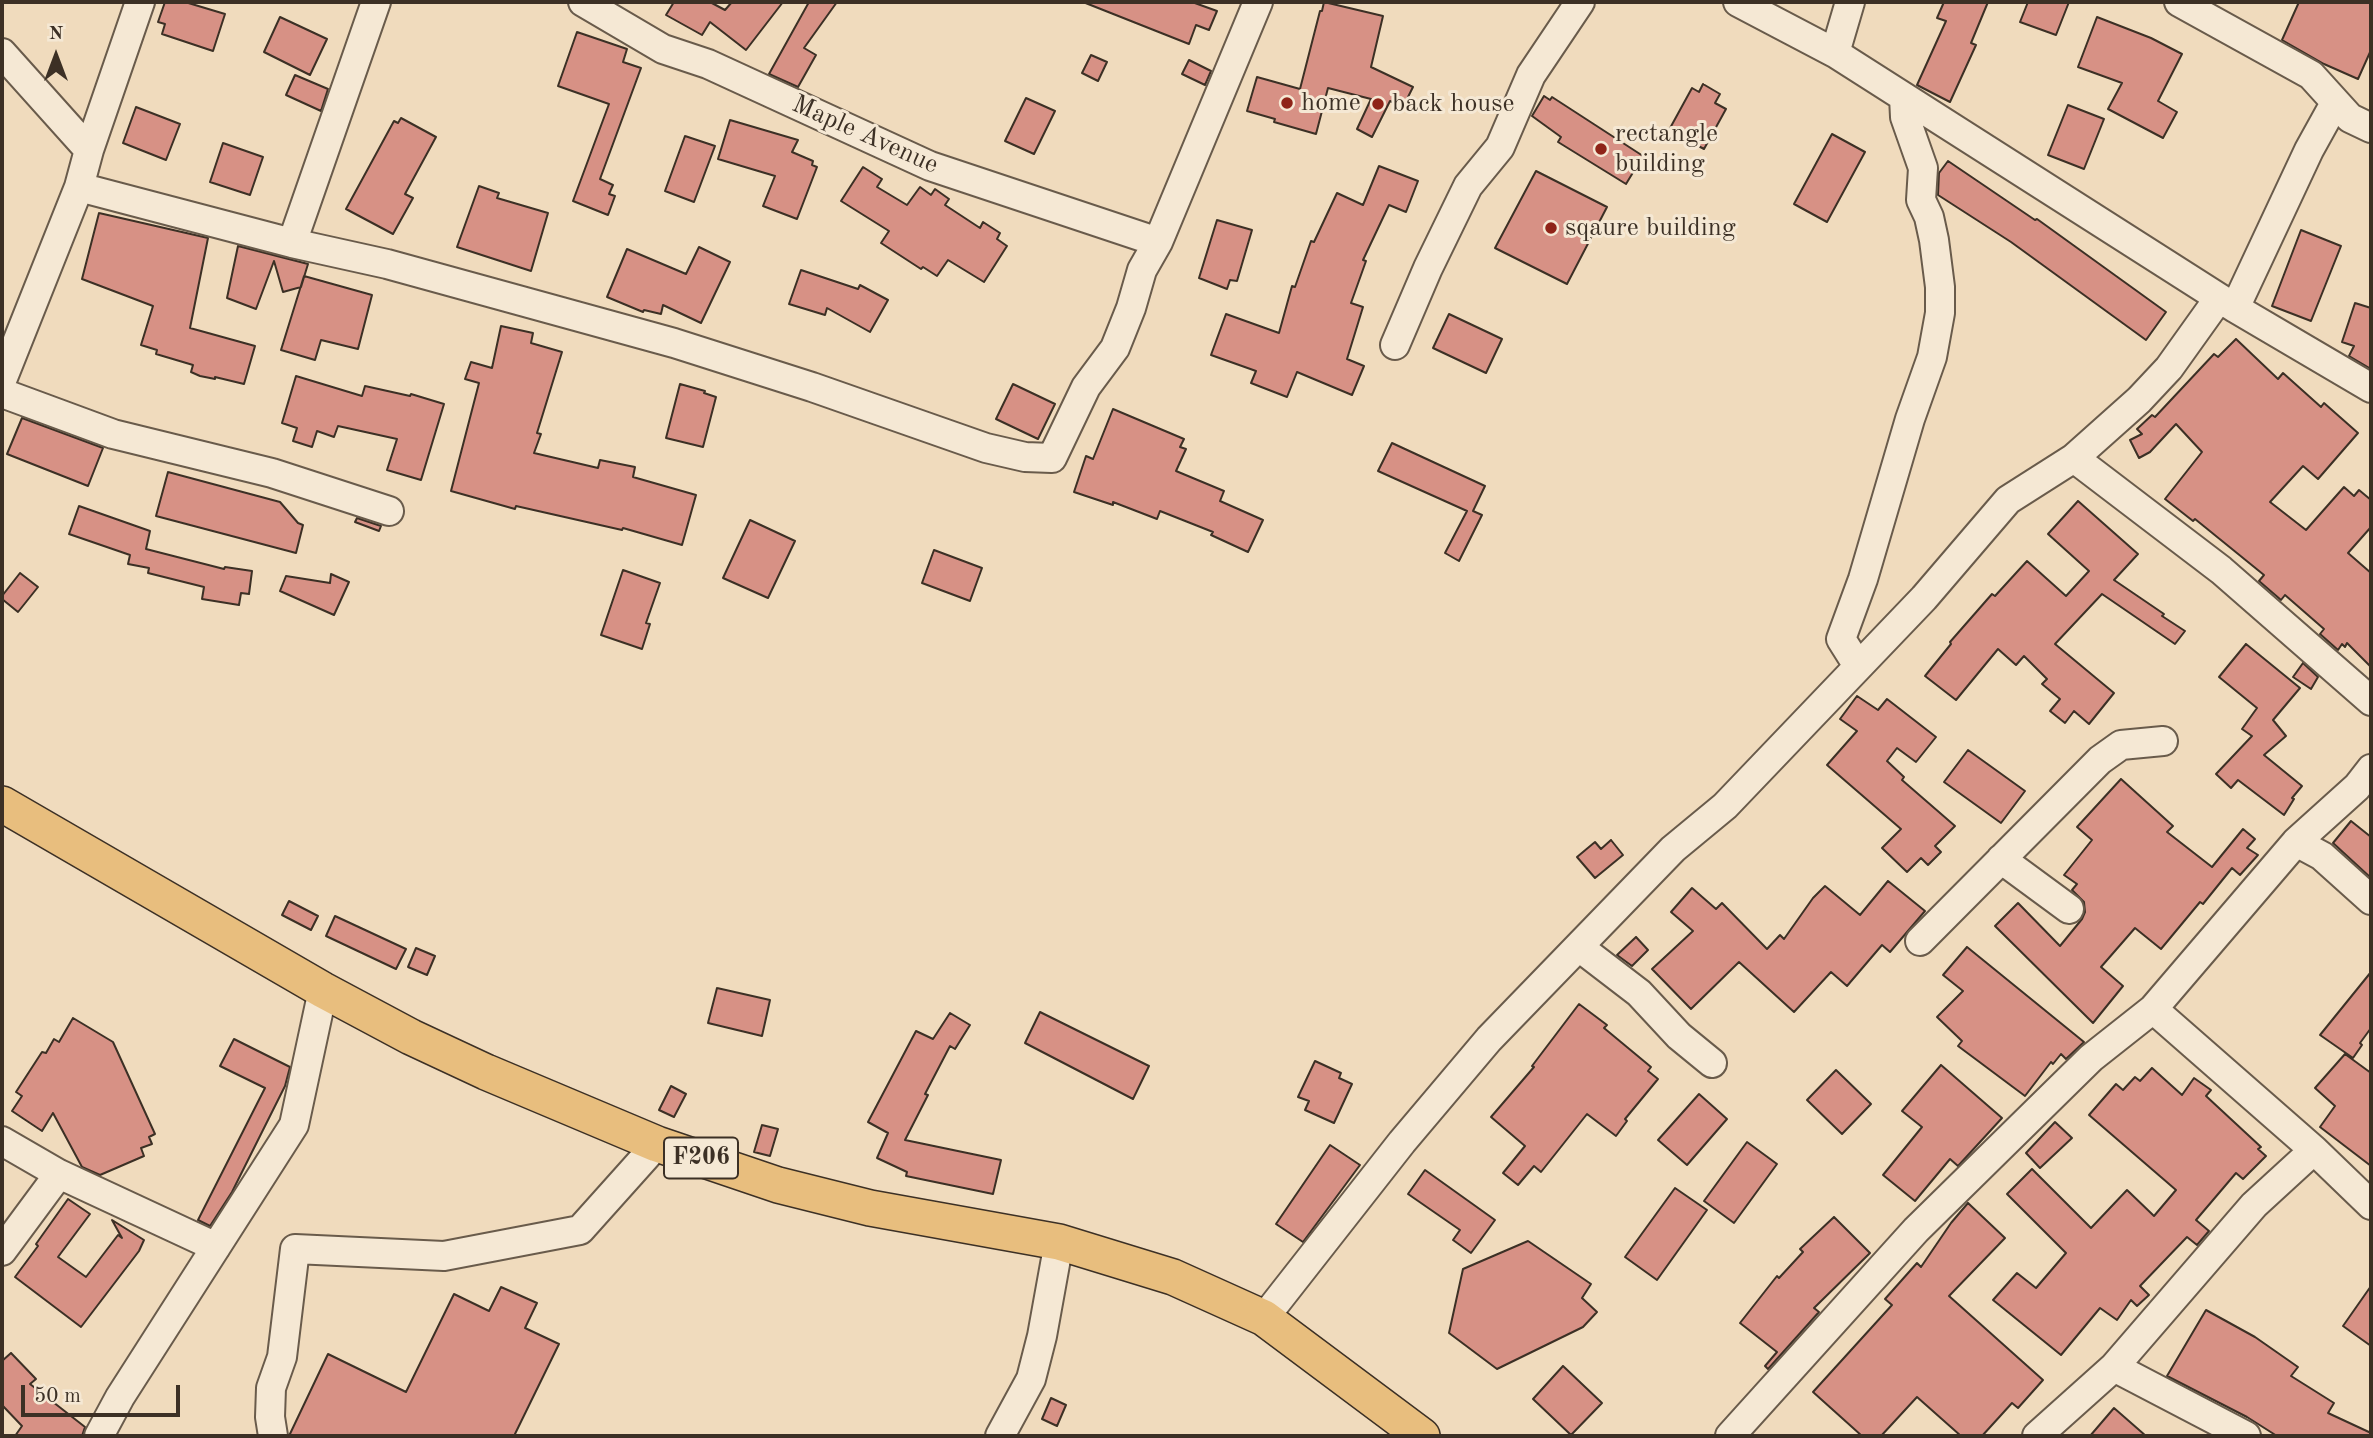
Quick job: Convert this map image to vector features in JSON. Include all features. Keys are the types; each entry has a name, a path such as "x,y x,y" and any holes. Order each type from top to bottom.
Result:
{"main road":[{"name":"F206","path":"2,804 323,990 411,1037 486,1072 657,1143 778,1185 870,1208 1059,1242 1173,1277 1264,1318 1422,1436"}],"street":[{"path":"2,380 79,187 89,149 140,2"},
{"path":"292,243 376,2"},
{"name":"Maple Avenue","path":"583,2 663,49 708,64 930,166 1158,242"},
{"path":"79,187 292,243 387,264 674,343 812,387 986,448 1039,459 1052,458 1086,387 1115,348 1142,270 1158,242 1258,2"},
{"path":"1395,345 1428,268 1468,186 1500,147 1531,75 1580,2"},
{"path":"1738,2 1835,53 2227,303 2371,388"},
{"path":"1835,53 1850,2"},
{"path":"2179,2 2311,75 2350,118 2371,128"},
{"path":"2,53 89,149"},
{"path":"1858,666 1841,639 1863,579 1910,419 1932,357 1940,313 1940,287 1934,240 1929,217 1921,200 1923,168 1905,117 1904,97"},
{"path":"1264,1318 1402,1142 1480,1050 1673,849 1725,806 1924,598 2008,500 2074,458 2123,415 2227,303 2335,103"},
{"path":"2,393 113,434 272,473 390,510"},
{"path":"2074,458 2221,570 2371,701"},
{"path":"1920,941 2100,760 2121,745 2163,741"},
{"path":"1730,1436 1916,1230 2091,1058 2153,1009 2295,842 2357,787 2371,769"},
{"path":"2295,842 2322,856 2371,900"},
{"path":"2001,859 2068,909"},
{"path":"1579,947 1639,993 1679,1036 1712,1063"},
{"path":"99,1436 120,1397 294,1125 323,990"},
{"path":"2153,1009 2314,1150 2371,1205"},
{"path":"2,1141 59,1174 216,1247"},
{"path":"274,1436 270,1417 271,1388 282,1357 295,1249 444,1256 589,1238 657,1143"},
{"path":"2038,1436 2114,1367 2254,1205 2314,1150"},
{"path":"2,1251 59,1174"},
{"path":"1000,1436 1031,1379 1042,1336 1059,1242"},
{"path":"2114,1367 2246,1436"}],"building":[{"path":"165,2 185,2 225,14 213,51 162,34 165,24 158,22"},
{"path":"674,2 710,2 725,10 732,2 783,2 746,50 710,22 702,35 666,15"},
{"path":"809,2 837,2 804,48 816,55 798,87 769,74"},
{"path":"1083,2 1192,2 1217,11 1209,30 1196,25 1189,44"},
{"path":"1324,2 1383,16 1371,67 1413,87 1403,107 1390,101 1372,137 1357,129 1371,99 1328,88 1316,134 1247,111 1257,77 1300,89"},
{"path":"1944,2 1988,2 1971,43 1976,45 1950,102 1917,85 1946,21 1937,18"},
{"path":"2028,2 2069,2 2056,35 2020,22"},
{"path":"2299,2 2371,2 2371,50 2358,79 2324,64 2282,40"},
{"path":"280,17 327,39 310,75 264,52"},
{"path":"2097,17 2151,38 2182,54 2158,101 2177,112 2163,138 2108,109 2122,83 2078,67"},
{"path":"577,32 627,49 623,62 641,68 600,179 613,185 609,194 615,196 608,215 573,201 609,104 558,86"},
{"path":"1091,55 1107,62 1098,81 1082,73"},
{"path":"1189,60 1211,71 1205,85 1182,74"},
{"path":"295,75 328,89 321,111 286,95"},
{"path":"1703,84 1720,94 1715,103 1726,109 1704,149 1669,130 1692,88 1699,92"},
{"name":"rectangle building","path":"1544,96 1550,100 1552,97 1643,156 1626,184 1558,142 1561,137 1532,116"},
{"path":"1026,98 1055,111 1034,154 1005,141"},
{"path":"2068,105 2104,119 2084,169 2048,155"},
{"path":"136,107 180,124 166,160 123,143"},
{"path":"401,118 436,137 405,194 413,198 393,234 346,209 394,121 398,123"},
{"path":"730,120 798,140 792,152 813,161 812,165 817,167 797,219 763,206 775,176 718,159"},
{"path":"1832,134 1865,152 1827,222 1794,204"},
{"path":"685,136 715,146 694,202 665,191"},
{"path":"223,143 263,157 250,195 210,182"},
{"path":"1948,161 2037,219 2166,312 2146,340 2011,242 1938,195 1939,173"},
{"path":"1379,166 1418,181 1406,212 1389,205 1363,260 1366,261 1351,303 1363,307 1347,359 1364,366 1352,395 1297,372 1287,397 1251,383 1256,371 1211,355 1226,314 1279,333 1292,286 1295,287 1311,241 1314,242 1337,193 1363,205"},
{"path":"863,167 882,179 877,187 907,205 920,187 931,195 935,189 949,199 945,205 980,228 983,222 1000,233 997,239 1007,246 984,282 948,260 937,276 881,243 889,231 841,201"},
{"name":"sqaure building","path":"1536,171 1607,207 1567,284 1495,248"},
{"path":"479,186 499,193 497,198 548,213 531,271 457,247"},
{"path":"99,213 208,238 190,328 255,346 244,384 200,376 191,372 193,365 156,354 157,350 141,345 153,306 82,279"},
{"path":"1217,220 1252,230 1237,281 1230,280 1227,289 1199,278"},
{"path":"2301,230 2341,246 2311,321 2272,306"},
{"path":"238,246 308,264 301,287 283,292 274,261 256,309 227,298"},
{"path":"699,247 730,262 701,323 663,305 661,314 643,312 607,297 627,249 686,274"},
{"path":"801,270 858,289 860,285 888,300 870,332 827,308 825,315 789,304"},
{"path":"304,276 372,295 358,349 321,340 315,360 281,350"},
{"path":"2355,303 2371,308 2371,369 2349,356 2354,346 2342,342"},
{"path":"1449,314 1502,339 1486,373 1433,348"},
{"path":"501,326 533,333 531,343 562,352 537,433 541,434 534,453 598,468 600,460 635,467 633,477 696,495 682,545 623,528 622,530 516,506 515,509 451,491 479,383 465,379 471,362 492,368"},
{"path":"2236,339 2278,379 2283,373 2321,407 2324,403 2358,433 2318,479 2303,466 2270,502 2306,530 2344,487 2354,496 2359,490 2371,500 2371,527 2348,553 2371,573 2371,667 2347,643 2345,647 2342,644 2338,650 2320,634 2324,629 2285,595 2281,600 2259,581 2264,575 2195,519 2193,521 2165,499 2202,452 2176,424 2150,452 2139,458 2130,440 2142,434 2137,429 2152,415 2155,417 2214,354 2218,357"},
{"path":"296,376 362,396 365,386 410,396 411,394 444,404 421,480 387,470 397,439 338,426 334,437 317,431 312,447 293,441 297,428 282,423"},
{"path":"680,384 716,397 703,447 666,438"},
{"path":"1013,384 1055,404 1038,439 996,419"},
{"path":"1113,409 1184,439 1180,447 1186,449 1176,471 1224,491 1220,501 1263,520 1248,552 1211,535 1213,532 1160,511 1157,519 1113,502 1113,505 1074,492 1086,456 1093,459"},
{"path":"22,418 103,448 88,486 7,454"},
{"path":"1392,443 1485,486 1473,511 1482,515 1459,561 1445,553 1467,511 1378,471"},
{"path":"168,472 280,502 298,523 303,525 296,553 156,516"},
{"path":"2078,501 2138,554 2114,580 2185,631 2175,644 2102,594 2055,644 2114,693 2089,724 2074,711 2065,723 2050,711 2060,699 2042,684 2047,679 2024,656 2016,665 1998,649 1956,700 1925,676 1950,642 1992,594 1995,596 2027,561 2066,596 2089,571 2048,534"},
{"path":"79,506 150,531 146,549 224,569 252,571 249,594 241,593 239,605 202,599 204,587 148,573 149,568 128,564 130,555 69,534"},
{"path":"357,518 381,526 379,531 355,522"},
{"path":"750,520 795,541 768,598 723,578"},
{"path":"934,550 982,568 970,601 922,583"},
{"path":"623,570 660,583 646,623 650,624 642,649 601,635"},
{"path":"20,573 38,587 18,612 2,599 2,596"},
{"path":"331,574 349,582 334,615 280,591 286,576 330,583"},
{"path":"2246,644 2300,688 2273,720 2286,736 2264,755 2302,786 2292,798 2294,799 2284,815 2238,780 2231,788 2216,774 2252,736 2242,729 2257,708 2219,677"},
{"path":"2303,663 2318,677 2311,689 2293,677"},
{"path":"1857,696 1878,710 1887,699 1936,737 1916,762 1897,748 1887,761 1904,777 1902,780 1955,826 1935,846 1941,852 1928,865 1921,858 1907,872 1882,848 1901,829 1827,765 1857,731 1840,719"},
{"path":"1968,750 2025,791 2001,823 1944,782"},
{"path":"2121,779 2173,826 2167,832 2212,867 2243,829 2255,839 2247,848 2258,855 2240,875 2232,868 2161,949 2135,928 2101,967 2123,986 2093,1023 1995,926 2018,903 2060,946 2085,912 2084,902 2072,890 2077,884 2064,875 2092,840 2077,827"},
{"path":"2351,821 2371,837 2371,878 2333,843"},
{"path":"1611,840 1623,855 1595,878 1577,857 1595,842 1601,849"},
{"path":"1888,881 1925,911 1890,952 1882,945 1847,986 1831,972 1794,1012 1739,962 1691,1009 1652,969 1693,931 1671,912 1692,888 1716,909 1722,903 1767,949 1780,935 1784,939 1813,898 1825,886 1860,915"},
{"path":"289,901 318,916 311,930 282,915"},
{"path":"335,916 406,949 396,969 326,936"},
{"path":"1636,937 1648,950 1632,966 1617,955"},
{"path":"1967,947 2084,1042 2066,1059 2061,1054 2053,1064 2051,1062 2025,1096 1958,1046 1962,1041 1937,1017 1963,991 1943,975"},
{"path":"416,948 435,956 427,975 408,967"},
{"path":"2371,972 2371,1028 2353,1058 2320,1035"},
{"path":"717,988 770,1000 762,1036 708,1023"},
{"path":"1579,1004 1607,1025 1604,1028 1651,1067 1648,1071 1658,1079 1625,1119 1627,1121 1616,1136 1587,1114 1541,1172 1534,1166 1518,1185 1503,1173 1525,1146 1491,1117 1534,1067 1532,1066"},
{"path":"1040,1012 1149,1066 1133,1099 1025,1043"},
{"path":"950,1013 970,1025 955,1049 950,1046 905,1140 1001,1160 993,1194 906,1176 907,1172 877,1158 888,1133 868,1122 916,1031 933,1039"},
{"path":"73,1018 113,1042 155,1134 149,1137 152,1144 141,1148 144,1156 100,1175 82,1167 53,1113 42,1131 12,1111 22,1096 16,1092 42,1052 46,1053 54,1039 59,1042"},
{"path":"234,1039 290,1067 285,1086 232,1192 210,1226 198,1220 265,1088 220,1066"},
{"path":"2345,1054 2371,1073 2371,1166 2320,1127 2335,1106 2315,1088"},
{"path":"1315,1061 1341,1073 1339,1078 1352,1084 1334,1123 1305,1110 1309,1101 1298,1097"},
{"path":"1941,1065 2002,1118 1958,1166 1950,1159 1915,1201 1883,1175 1922,1127 1902,1111"},
{"path":"2152,1068 2182,1095 2194,1078 2211,1090 2206,1096 2261,1147 2258,1149 2266,1156 2243,1179 2236,1173 2196,1220 2209,1231 2197,1245 2187,1237 2140,1286 2149,1295 2137,1306 2131,1300 2117,1320 2100,1308 2061,1355 1993,1300 2017,1273 2036,1288 2066,1253 2007,1194 2032,1169 2091,1228 2127,1190 2154,1216 2176,1190 2089,1115 2116,1084 2123,1090 2135,1077 2140,1081"},
{"path":"1836,1070 1871,1104 1842,1134 1807,1100"},
{"path":"671,1086 686,1094 674,1117 659,1110"},
{"path":"1699,1094 1727,1119 1687,1165 1658,1140"},
{"path":"2055,1122 2072,1138 2040,1168 2026,1153"},
{"path":"762,1125 778,1129 770,1156 754,1152"},
{"path":"1747,1142 1777,1164 1734,1223 1704,1201"},
{"path":"1330,1145 1360,1165 1303,1242 1276,1224"},
{"path":"1425,1170 1495,1220 1471,1253 1453,1240 1460,1230 1408,1194"},
{"path":"1675,1188 1707,1210 1657,1280 1625,1257"},
{"path":"68,1199 90,1214 58,1257 86,1277 118,1235 122,1238 112,1220 144,1240 139,1251 81,1327 15,1277"},
{"path":"1968,1203 2005,1238 1949,1296 2043,1380 2018,1408 2012,1403 1982,1436 1961,1436 1917,1397 1881,1436 1862,1436 1813,1392 1892,1305 1885,1299 1917,1263 1921,1267"},
{"path":"1834,1217 1870,1253 1814,1308 1819,1312 1768,1369 1765,1366 1777,1352 1740,1323 1777,1276 1779,1278 1803,1252 1800,1249"},
{"path":"1528,1241 1591,1284 1582,1298 1597,1312 1583,1327 1497,1369 1449,1333 1463,1269"},
{"path":"2371,1286 2371,1346 2343,1326"},
{"path":"501,1287 537,1303 525,1328 559,1344 514,1436 289,1436 328,1354 406,1392 454,1294 489,1311"},
{"path":"2206,1310 2255,1337 2298,1367 2291,1376 2334,1403 2328,1413 2371,1433 2371,1436 2277,1436 2247,1417 2167,1376"},
{"path":"11,1353 36,1379 30,1384 85,1427 82,1436 15,1436 22,1426 2,1405 2,1361"},
{"path":"1563,1366 1602,1403 1571,1435 1533,1399"},
{"path":"1051,1398 1066,1405 1057,1426 1042,1419"},
{"path":"2114,1408 2146,1436 2090,1436"}],"place":[{"name":"home","path":"1287,103"},
{"name":"back house","path":"1378,104"},
{"name":"rectangle building","path":"1601,149"},
{"name":"sqaure building","path":"1551,228"}]}
